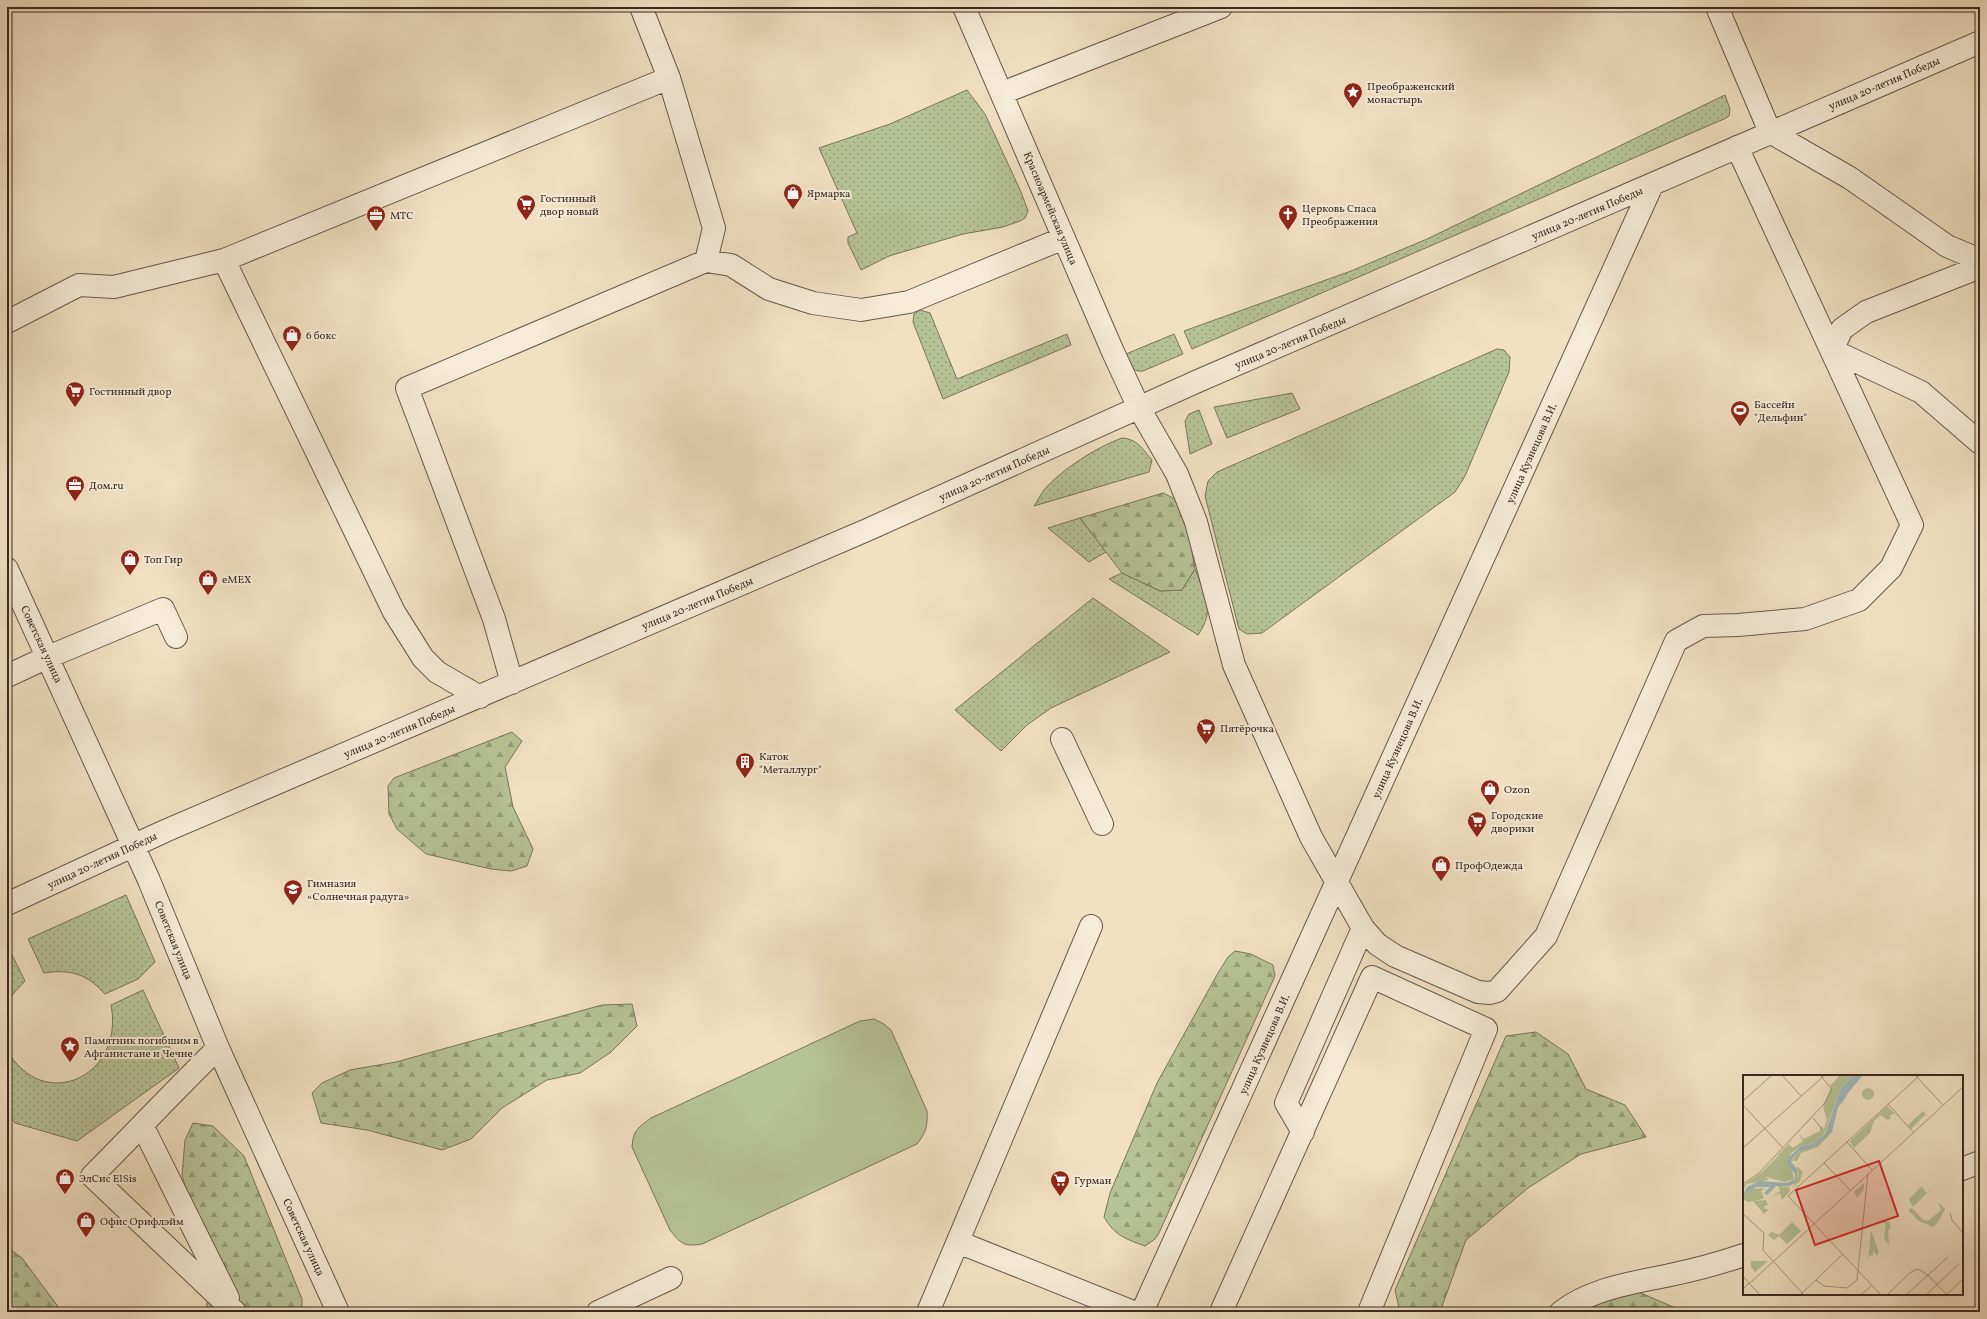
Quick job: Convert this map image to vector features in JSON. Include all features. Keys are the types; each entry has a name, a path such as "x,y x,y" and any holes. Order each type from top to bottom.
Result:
{"street":[{"path":"641,7 669,78 714,228 706,261"},
{"name":"Красноармейская улица","path":"964,7 1113,352 1139,408 1177,474 1196,522 1234,665 1311,837 1363,928 1378,944 1395,956 1478,992 1490,993 1497,990 1546,936 1676,641 1703,626 1738,625 1806,619 1859,600 1891,568 1912,525 1832,350"},
{"path":"1002,93 1221,7"},
{"path":"1717,7 1770,132 1850,178 1947,246 1980,260"},
{"name":"улица 20-летия Победы","path":"7,904 133,846 860,533 1139,408 1652,185 1770,132 1980,42"},
{"path":"7,322 79,285 114,287 224,260 669,78"},
{"path":"1737,147 1832,350 1921,392 1980,443"},
{"name":"улица Кузнецова В.И.","path":"1142,1312 1652,185"},
{"path":"512,683 494,619 407,388 706,261 731,265 769,289 813,303 862,310 909,302 1064,238"},
{"path":"224,260 394,612 424,658 437,672 480,696"},
{"path":"1832,350 1842,329 1866,312 1980,267"},
{"name":"Советская улица","path":"7,569 159,904 218,1048 338,1312"},
{"path":"7,676 162,609 176,637"},
{"path":"1062,739 1102,824"},
{"path":"928,1312 1091,926"},
{"path":"1302,1132 1286,1103 1363,928"},
{"path":"1221,1312 1372,977 1486,1029 1369,1312"},
{"path":"218,1048 168,1097 92,1176 235,1312"},
{"path":"142,1125 235,1312"},
{"path":"1963,1169 1980,1162"},
{"path":"958,1242 1133,1312"},
{"path":"1561,1312 1575,1301 1596,1292 1673,1274 1743,1255"},
{"path":"598,1312 671,1278"}],"green space":[{"path":"967,90 985,114 1021,192 1028,211 1025,218 1003,227 963,234 889,256 861,270 848,243 848,237 857,233 819,148 890,124"},
{"path":"1725,95 1730,109 1729,116 1724,119 1192,349 1184,331 1351,271 1427,239"},
{"path":"920,310 930,313 957,379 1067,334 1071,345 943,399 913,322 914,314"},
{"path":"1174,334 1183,354 1143,371 1136,370 1132,367 1126,354"},
{"path":"1497,349 1504,350 1510,357 1509,372 1465,476 1455,492 1262,633 1247,634 1239,629 1205,496 1208,481 1217,472"},
{"path":"1292,393 1300,409 1227,438 1214,407"},
{"path":"1199,410 1212,444 1190,454 1185,421 1189,414"},
{"path":"1122,438 1136,442 1152,460 1149,472 1034,506 1044,490 1060,474 1091,453"},
{"path":"1163,493 1175,499 1189,535 1195,569 1182,590 1160,591 1122,573 1080,518"},
{"path":"1080,518 1106,552 1089,562 1048,528"},
{"path":"1195,569 1205,595 1208,610 1207,618 1198,635 1109,579 1122,573 1160,591 1182,590"},
{"path":"1093,598 1170,652 1051,708 1027,725 1001,751 955,710"},
{"path":"512,732 522,741 505,767 513,807 533,849 527,866 511,871 491,869 426,854 397,829 389,814 388,786 394,778"},
{"path":"126,895 155,962 138,979 105,994 92,982 78,974 62,972 44,973 28,939"},
{"path":"8,947 25,981 13,994 7,1006"},
{"path":"1235,951 1251,954 1273,965 1275,976 1159,1233 1155,1239 1145,1246 1117,1233 1112,1229 1104,1217 1110,1193 1157,1083 1218,973 1228,957"},
{"path":"143,990 179,1068 77,1141 15,1123 7,1113 7,1050 22,1069 40,1080 59,1083 78,1078 94,1068 106,1051 112,1030 111,1005"},
{"path":"632,1004 637,1026 611,1052 580,1073 547,1080 502,1108 471,1139 442,1150 367,1130 321,1123 312,1093 322,1083 350,1070 396,1062 602,1005"},
{"path":"874,1019 884,1024 891,1030 927,1111 926,1129 917,1144 702,1244 687,1245 677,1239 670,1230 632,1147 637,1130 651,1118 860,1021"},
{"path":"1536,1032 1568,1054 1586,1089 1625,1105 1646,1137 1581,1154 1528,1188 1466,1240 1441,1309 1400,1312 1395,1290 1506,1036"},
{"path":"193,1123 213,1126 244,1156 302,1299 302,1312 206,1312 210,1274 182,1175 185,1140"},
{"path":"7,1247 22,1258 62,1312 7,1312"},
{"path":"1614,1288 1636,1291 1678,1309 1680,1312 1578,1312"}],"place":[{"name":"Преображенский монастырь","path":"1353,109"},
{"name":"Ярмарка","path":"793,210"},
{"name":"Гостинный двор новый","path":"526,221"},
{"name":"Церковь Спаса Преображения","path":"1288,231"},
{"name":"МТС","path":"376,232"},
{"name":"6 бокс","path":"292,352"},
{"name":"Гостинный двор","path":"75,408"},
{"name":"Бассейн \"Дельфин\"","path":"1740,427"},
{"name":"Дом.ru","path":"75,502"},
{"name":"Топ Гир","path":"130,576"},
{"name":"eMEX","path":"208,596"},
{"name":"Пятёрочка","path":"1206,745"},
{"name":"Каток \"Металлург\"","path":"745,779"},
{"name":"Ozon","path":"1490,806"},
{"name":"Городские дворики","path":"1477,838"},
{"name":"ПрофОдежда","path":"1441,882"},
{"name":"Гимназия «Солнечная радуга»","path":"293,906"},
{"name":"Памятник погибшим в Афганистане и Чечне","path":"70,1063"},
{"name":"ЭлСис ElSis","path":"65,1195"},
{"name":"Гурман","path":"1060,1197"},
{"name":"Офис Орифлэйм","path":"86,1238"}]}
